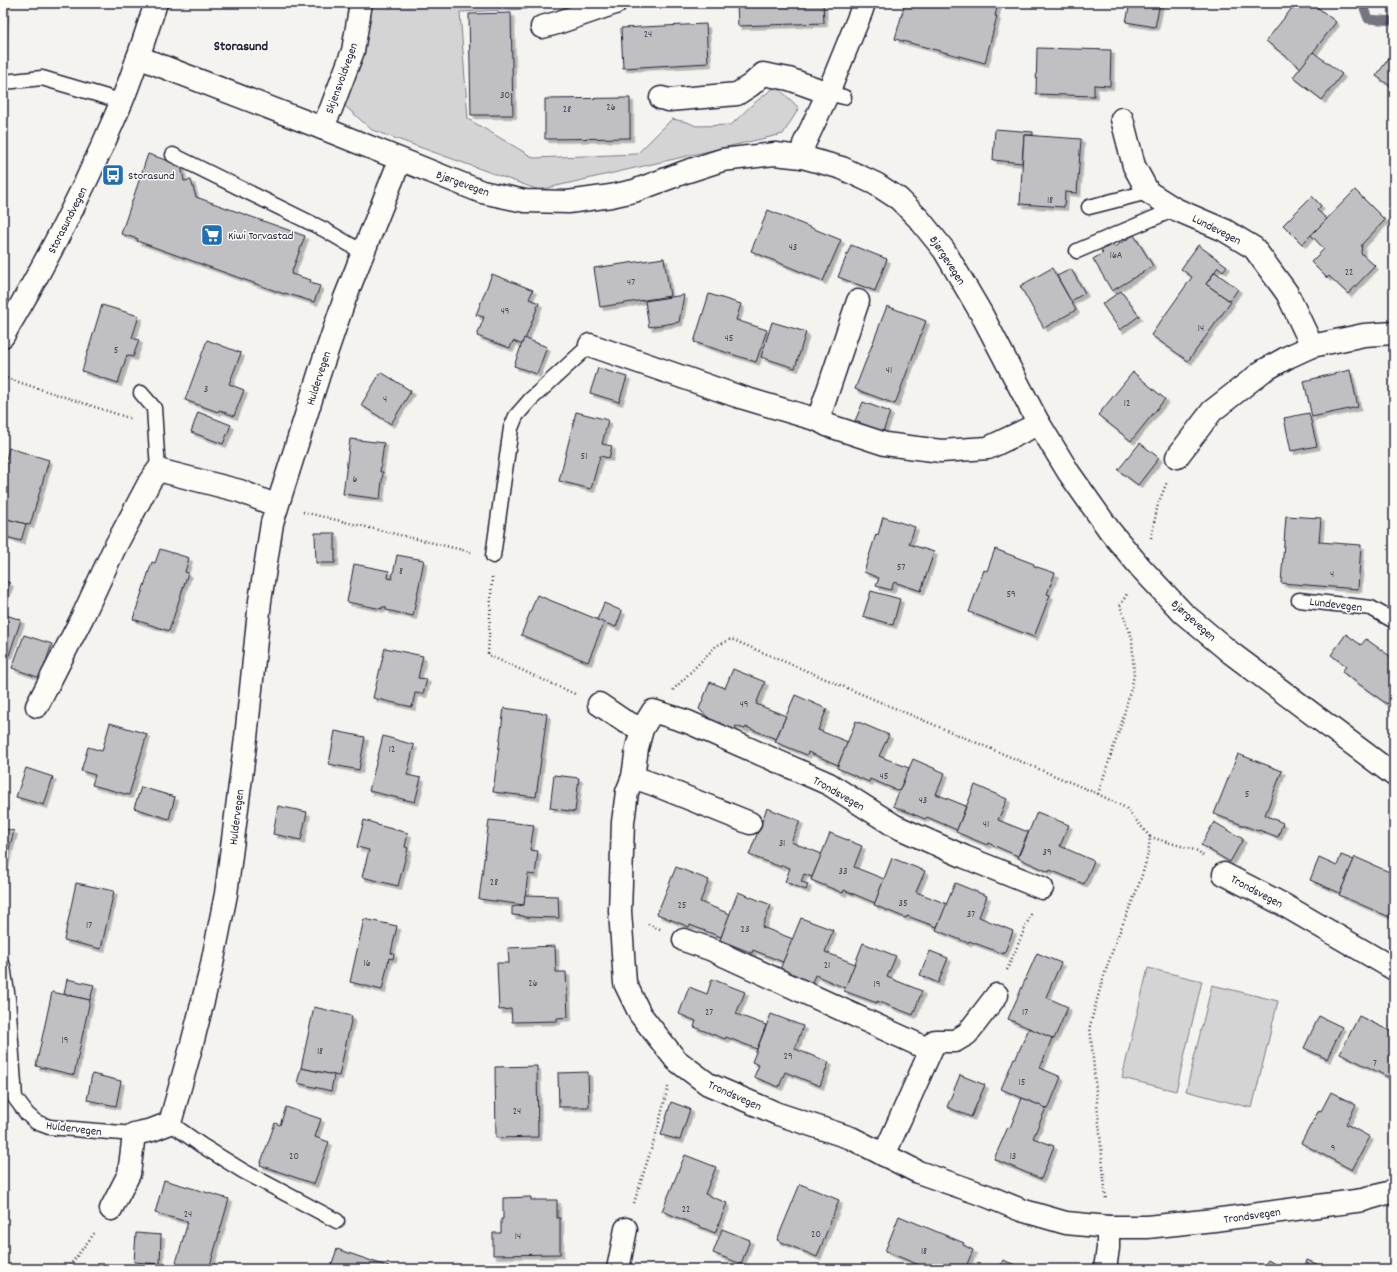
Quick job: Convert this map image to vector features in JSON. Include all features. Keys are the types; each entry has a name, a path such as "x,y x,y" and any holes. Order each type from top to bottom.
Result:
{"street":[{"name":"Storasundvegen","path":"3,336 66,224 94,165 123,99 156,3"},
{"name":"Skjensvoldvegen","path":"322,128 331,109 353,51 361,3"},
{"path":"542,27 557,24 615,3"},
{"path":"802,157 804,144 836,95 864,3"},
{"name":"Bjørgevegen","path":"138,57 482,192 525,201 568,202 634,191 722,160 775,154 802,157 842,168 876,184 899,199 920,219 944,250 982,313 1038,422 1069,472 1110,531 1141,568 1183,613 1231,653 1394,775"},
{"path":"661,98 669,100 736,94 751,85 763,74 789,79 836,95"},
{"name":"Lundevegen","path":"1122,119 1134,166 1148,192 1175,209 1224,230 1254,248 1287,293 1312,346"},
{"name":"Huldervegen","path":"134,1134 152,1130 170,1123 192,1044 211,969 226,894 246,738 260,601 272,523 320,371 345,298 400,160"},
{"path":"818,420 858,301"},
{"path":"1178,457 1212,411 1263,371 1312,346 1364,335 1394,333"},
{"path":"590,345 738,396 818,420 827,425 885,444 941,451 988,448 1030,428 1038,422"},
{"path":"37,706 82,618 114,549 150,481 158,470 240,491 277,506"},
{"path":"599,704 624,721 642,730"},
{"name":"Trondsvegen","path":"1042,888 965,857 895,826 829,784 688,722 653,711 642,730 637,748 633,777 627,792 623,822 620,911 625,983 640,1014 676,1060 708,1084 778,1114 850,1138 918,1172 987,1196 1021,1210 1066,1223 1108,1227 1147,1227 1214,1220 1363,1200 1394,1191"},
{"path":"633,777 750,823"},
{"name":"Trondsvegen","path":"1224,874 1284,905 1394,968"},
{"path":"684,940 710,949 930,1050"},
{"path":"884,1155 935,1041 955,1041 967,1034 997,995"},
{"path":"111,1209 129,1174 134,1134"},
{"path":"1105,1269 1108,1248 1108,1227"},
{"path":"618,1269 626,1229"}],"lane":[{"path":"3,84 4,82 42,78 117,100 123,99"},
{"path":"173,155 325,230 364,253"},
{"path":"1089,207 1148,192"},
{"path":"1077,251 1175,209"},
{"path":"493,556 512,428 516,416 552,378 590,345"},
{"path":"141,393 154,408 158,470"},
{"name":"Lundevegen","path":"1299,600 1371,608 1394,621"},
{"name":"Huldervegen","path":"3,966 8,999 15,1098 27,1114 36,1122 49,1127 134,1134"},
{"path":"170,1123 201,1145 243,1170 337,1221"}],"path":[{"path":"3,377 154,426"},
{"path":"1098,794 1122,722 1134,676 1132,638 1120,606 1141,568 1151,536 1158,504 1178,457"},
{"path":"277,506 392,534 493,556 488,655 599,704"},
{"path":"1150,837 1198,851 1224,874"},
{"path":"997,995 1042,888"},
{"path":"620,911 684,940"},
{"path":"626,1229 657,1131 676,1060"},
{"path":"67,1269 85,1247 111,1209"}],"shaded area":[{"path":"371,3 530,3 527,9 460,12 468,119 534,158 637,154 672,119 687,122 696,126 731,125 753,104 776,86 799,108 783,134 539,190 372,130 345,106"},
{"path":"1148,968 1202,981 1176,1091 1122,1078"},
{"path":"1212,985 1278,1001 1252,1108 1186,1091"}],"building":[{"path":"3,3 6,3 3,48"},
{"path":"737,3 823,3 824,23 738,26"},
{"path":"905,3 944,3 951,5 952,3 998,3 995,16 997,16 985,63 895,39"},
{"path":"1130,3 1160,3 1155,27 1126,22"},
{"path":"1296,3 1312,3 1336,22 1301,68 1266,41"},
{"path":"511,13 513,115 471,115 469,14"},
{"path":"706,24 708,63 623,68 621,28"},
{"path":"1037,48 1111,50 1110,86 1094,85 1094,96 1036,94"},
{"path":"1394,51 1394,89 1376,76"},
{"path":"1313,52 1342,74 1322,100 1293,77"},
{"path":"630,98 630,138 545,139 545,99"},
{"path":"995,129 1033,132 1033,135 1024,135 1022,163 993,160"},
{"path":"1024,135 1081,139 1077,193 1065,192 1064,207 1020,204"},
{"path":"148,154 181,165 184,181 191,180 196,197 305,236 291,274 311,280 310,283 320,286 314,302 285,293 284,294 121,234"},
{"path":"1355,190 1385,220 1362,244 1361,253 1375,266 1348,294 1329,276 1327,278 1311,262 1324,249 1311,235"},
{"path":"1312,196 1321,206 1317,210 1327,219 1302,244 1283,225"},
{"path":"768,210 841,240 823,281 751,251"},
{"path":"1134,235 1153,266 1112,291 1093,259 1103,253 1101,251 1112,244 1114,247"},
{"path":"851,245 887,259 875,291 838,277"},
{"path":"1198,245 1227,266 1223,271 1218,267 1206,284 1231,302 1188,361 1151,335 1192,277 1181,269"},
{"path":"664,258 670,296 600,307 594,268"},
{"path":"1052,268 1076,310 1044,328 1020,286"},
{"path":"1071,269 1085,293 1071,301 1057,276"},
{"path":"1215,272 1238,289 1230,301 1206,284"},
{"path":"492,274 533,290 529,299 539,303 523,345 513,341 510,348 477,336 484,317 476,315"},
{"path":"1121,291 1139,316 1120,330 1102,304"},
{"path":"709,294 741,304 736,320 767,330 756,362 694,342"},
{"path":"684,295 679,322 649,327 645,301"},
{"path":"102,305 139,316 132,338 139,340 133,357 127,355 118,383 82,371"},
{"path":"887,306 926,321 895,404 855,389"},
{"path":"772,322 806,332 795,368 761,357"},
{"path":"524,338 547,347 537,374 514,366"},
{"path":"207,340 241,353 229,384 244,390 234,416 185,400"},
{"path":"598,368 627,377 619,402 590,393"},
{"path":"1350,370 1358,407 1312,417 1304,381"},
{"path":"381,372 411,391 391,424 361,405"},
{"path":"1133,372 1165,399 1131,441 1098,415"},
{"path":"863,402 890,412 883,432 855,421"},
{"path":"198,412 231,425 223,444 191,432"},
{"path":"576,412 608,420 602,444 612,446 609,458 600,456 591,489 559,481"},
{"path":"1309,413 1317,446 1291,451 1284,418"},
{"path":"350,439 384,443 380,472 383,472 380,499 343,494"},
{"path":"1140,443 1159,458 1138,485 1118,470"},
{"path":"9,448 49,460 30,525 3,518 3,471"},
{"path":"1286,516 1321,518 1319,542 1361,545 1358,589 1281,583"},
{"path":"883,517 915,527 909,544 934,552 921,591 894,582 891,590 876,586 879,578 864,572"},
{"path":"3,518 26,524 21,541 3,536"},
{"path":"315,533 335,533 335,563 316,563"},
{"path":"160,549 189,558 185,572 188,573 169,631 133,619 152,562 155,563"},
{"path":"995,549 1034,564 1034,566 1055,573 1047,594 1050,595 1034,637 969,612 984,570 987,571"},
{"path":"397,555 424,560 413,616 386,610 386,607 382,607 382,609 347,602 354,564 389,571 388,578 392,579"},
{"path":"3,580 10,583 3,602"},
{"path":"871,591 900,599 893,625 863,616"},
{"path":"537,595 604,622 588,662 521,635"},
{"path":"604,603 622,611 616,627 597,620"},
{"path":"3,614 21,620 9,655 3,653"},
{"path":"1346,634 1361,645 1366,639 1394,659 1394,701 1391,699 1387,704 1342,672 1346,666 1331,655"},
{"path":"24,635 52,644 40,678 12,668"},
{"path":"385,648 423,656 418,678 427,679 423,694 415,693 412,707 373,698"},
{"path":"733,669 765,682 756,704 786,716 776,739 746,727 745,729 736,726 734,732 712,721 699,709 710,682 725,688"},
{"path":"795,695 827,709 818,730 848,742 838,765 808,752 807,755 775,742"},
{"path":"504,708 547,714 536,797 493,792"},
{"path":"856,721 889,735 879,756 909,768 899,791 870,779 869,782 837,768"},
{"path":"110,723 147,734 129,795 92,785 95,775 81,771 88,747 102,751"},
{"path":"335,731 365,737 359,770 329,764"},
{"path":"383,736 414,745 407,775 421,778 415,802 369,791"},
{"path":"1238,754 1282,771 1265,815 1283,823 1278,837 1214,814"},
{"path":"913,759 945,773 936,794 966,806 957,830 927,817 925,819 893,806"},
{"path":"26,768 53,777 44,805 16,797"},
{"path":"554,775 579,778 575,812 550,808"},
{"path":"975,785 1007,799 998,820 1028,832 1018,856 988,843 987,845 956,832"},
{"path":"141,787 175,797 169,819 134,808"},
{"path":"278,806 307,812 301,840 273,834"},
{"path":"767,808 800,821 791,842 822,854 812,877 804,874 801,882 808,884 806,890 785,882 790,868 782,865 781,867 749,855"},
{"path":"1037,812 1069,825 1060,846 1094,861 1084,884 1050,870 1049,872 1018,858"},
{"path":"364,820 408,833 405,847 408,848 398,886 362,877 369,850 357,847"},
{"path":"489,820 534,825 530,850 538,851 535,875 528,874 524,905 479,899"},
{"path":"1214,822 1243,839 1230,862 1201,845"},
{"path":"3,828 14,831 4,866 3,866"},
{"path":"830,833 862,846 854,867 884,879 875,903 844,890 843,893 811,880"},
{"path":"1341,855 1354,860 1340,893 1310,880 1319,858 1337,866"},
{"path":"1355,857 1394,874 1394,919 1339,895"},
{"path":"892,858 925,871 916,892 947,904 937,927 907,916 906,918 874,905"},
{"path":"676,867 709,880 700,902 730,914 721,937 690,925 689,927 657,914"},
{"path":"76,883 114,891 101,949 64,940"},
{"path":"955,883 987,896 979,917 1013,931 1004,954 969,941 968,943 936,930"},
{"path":"738,892 771,905 762,927 793,939 783,962 753,950 752,953 720,940"},
{"path":"525,895 558,896 559,918 524,917 512,915 512,907 524,905"},
{"path":"801,918 833,930 825,952 855,964 845,988 815,975 810,987 778,974"},
{"path":"364,919 397,926 391,953 394,954 393,959 389,958 382,990 350,982"},
{"path":"863,943 896,956 887,977 922,991 913,1015 877,1001 877,1003 844,991"},
{"path":"555,946 556,972 566,972 568,1017 557,1018 557,1021 512,1022 511,1009 499,1010 497,963 509,963 508,948"},
{"path":"930,951 948,958 938,983 920,975"},
{"path":"1037,953 1061,963 1046,997 1068,1007 1054,1039 1008,1019"},
{"path":"67,979 94,985 90,1000 64,994"},
{"path":"712,979 745,992 736,1014 766,1025 757,1049 694,1027 696,1021 679,1014 689,987 707,994"},
{"path":"52,992 90,1000 74,1075 36,1066"},
{"path":"314,1007 352,1016 339,1076 301,1068"},
{"path":"771,1014 803,1026 795,1049 829,1062 820,1086 785,1072 779,1087 754,1077 759,1065 752,1062"},
{"path":"1319,1016 1342,1027 1327,1059 1304,1048"},
{"path":"1359,1016 1394,1033 1394,1080 1340,1053"},
{"path":"1029,1028 1052,1038 1040,1068 1061,1077 1048,1109 1001,1089"},
{"path":"537,1066 538,1137 496,1138 495,1067"},
{"path":"301,1068 334,1075 331,1091 297,1083"},
{"path":"588,1072 589,1107 559,1107 558,1073"},
{"path":"92,1074 121,1081 116,1106 87,1100"},
{"path":"960,1075 985,1085 971,1117 947,1107"},
{"path":"1331,1092 1356,1105 1346,1124 1370,1137 1352,1170 1301,1143 1319,1110 1321,1111"},
{"path":"1022,1098 1046,1108 1033,1138 1054,1146 1041,1179 994,1159 1008,1127 1010,1128"},
{"path":"671,1102 690,1109 680,1140 661,1135"},
{"path":"286,1107 321,1119 315,1137 329,1142 314,1184 260,1165 275,1123 280,1125"},
{"path":"685,1155 716,1167 705,1194 727,1203 715,1233 662,1211"},
{"path":"164,1180 229,1199 209,1269 187,1269 175,1266 188,1222 155,1213"},
{"path":"800,1184 839,1200 817,1257 777,1240"},
{"path":"531,1197 531,1200 557,1200 557,1218 560,1218 560,1254 493,1255 493,1233 501,1233 503,1198"},
{"path":"899,1216 964,1243 963,1245 973,1250 965,1269 929,1269 885,1251"},
{"path":"722,1229 750,1240 741,1264 713,1253"},
{"path":"136,1233 161,1235 160,1264 134,1262"},
{"path":"337,1249 395,1269 330,1269"},
{"path":"1003,1260 1025,1269 999,1269"},
{"path":"1268,1260 1283,1269 1262,1269"},
{"path":"1307,1260 1329,1269 1304,1269"}],"waterway":[{"path":"1362,3 1368,19 1394,21"}],"place":[{"name":"Storasund","path":"113,175"},
{"name":"Kiwi Torvastad","path":"212,235"}],"district":[{"name":"Storasund","path":"241,45"}]}
